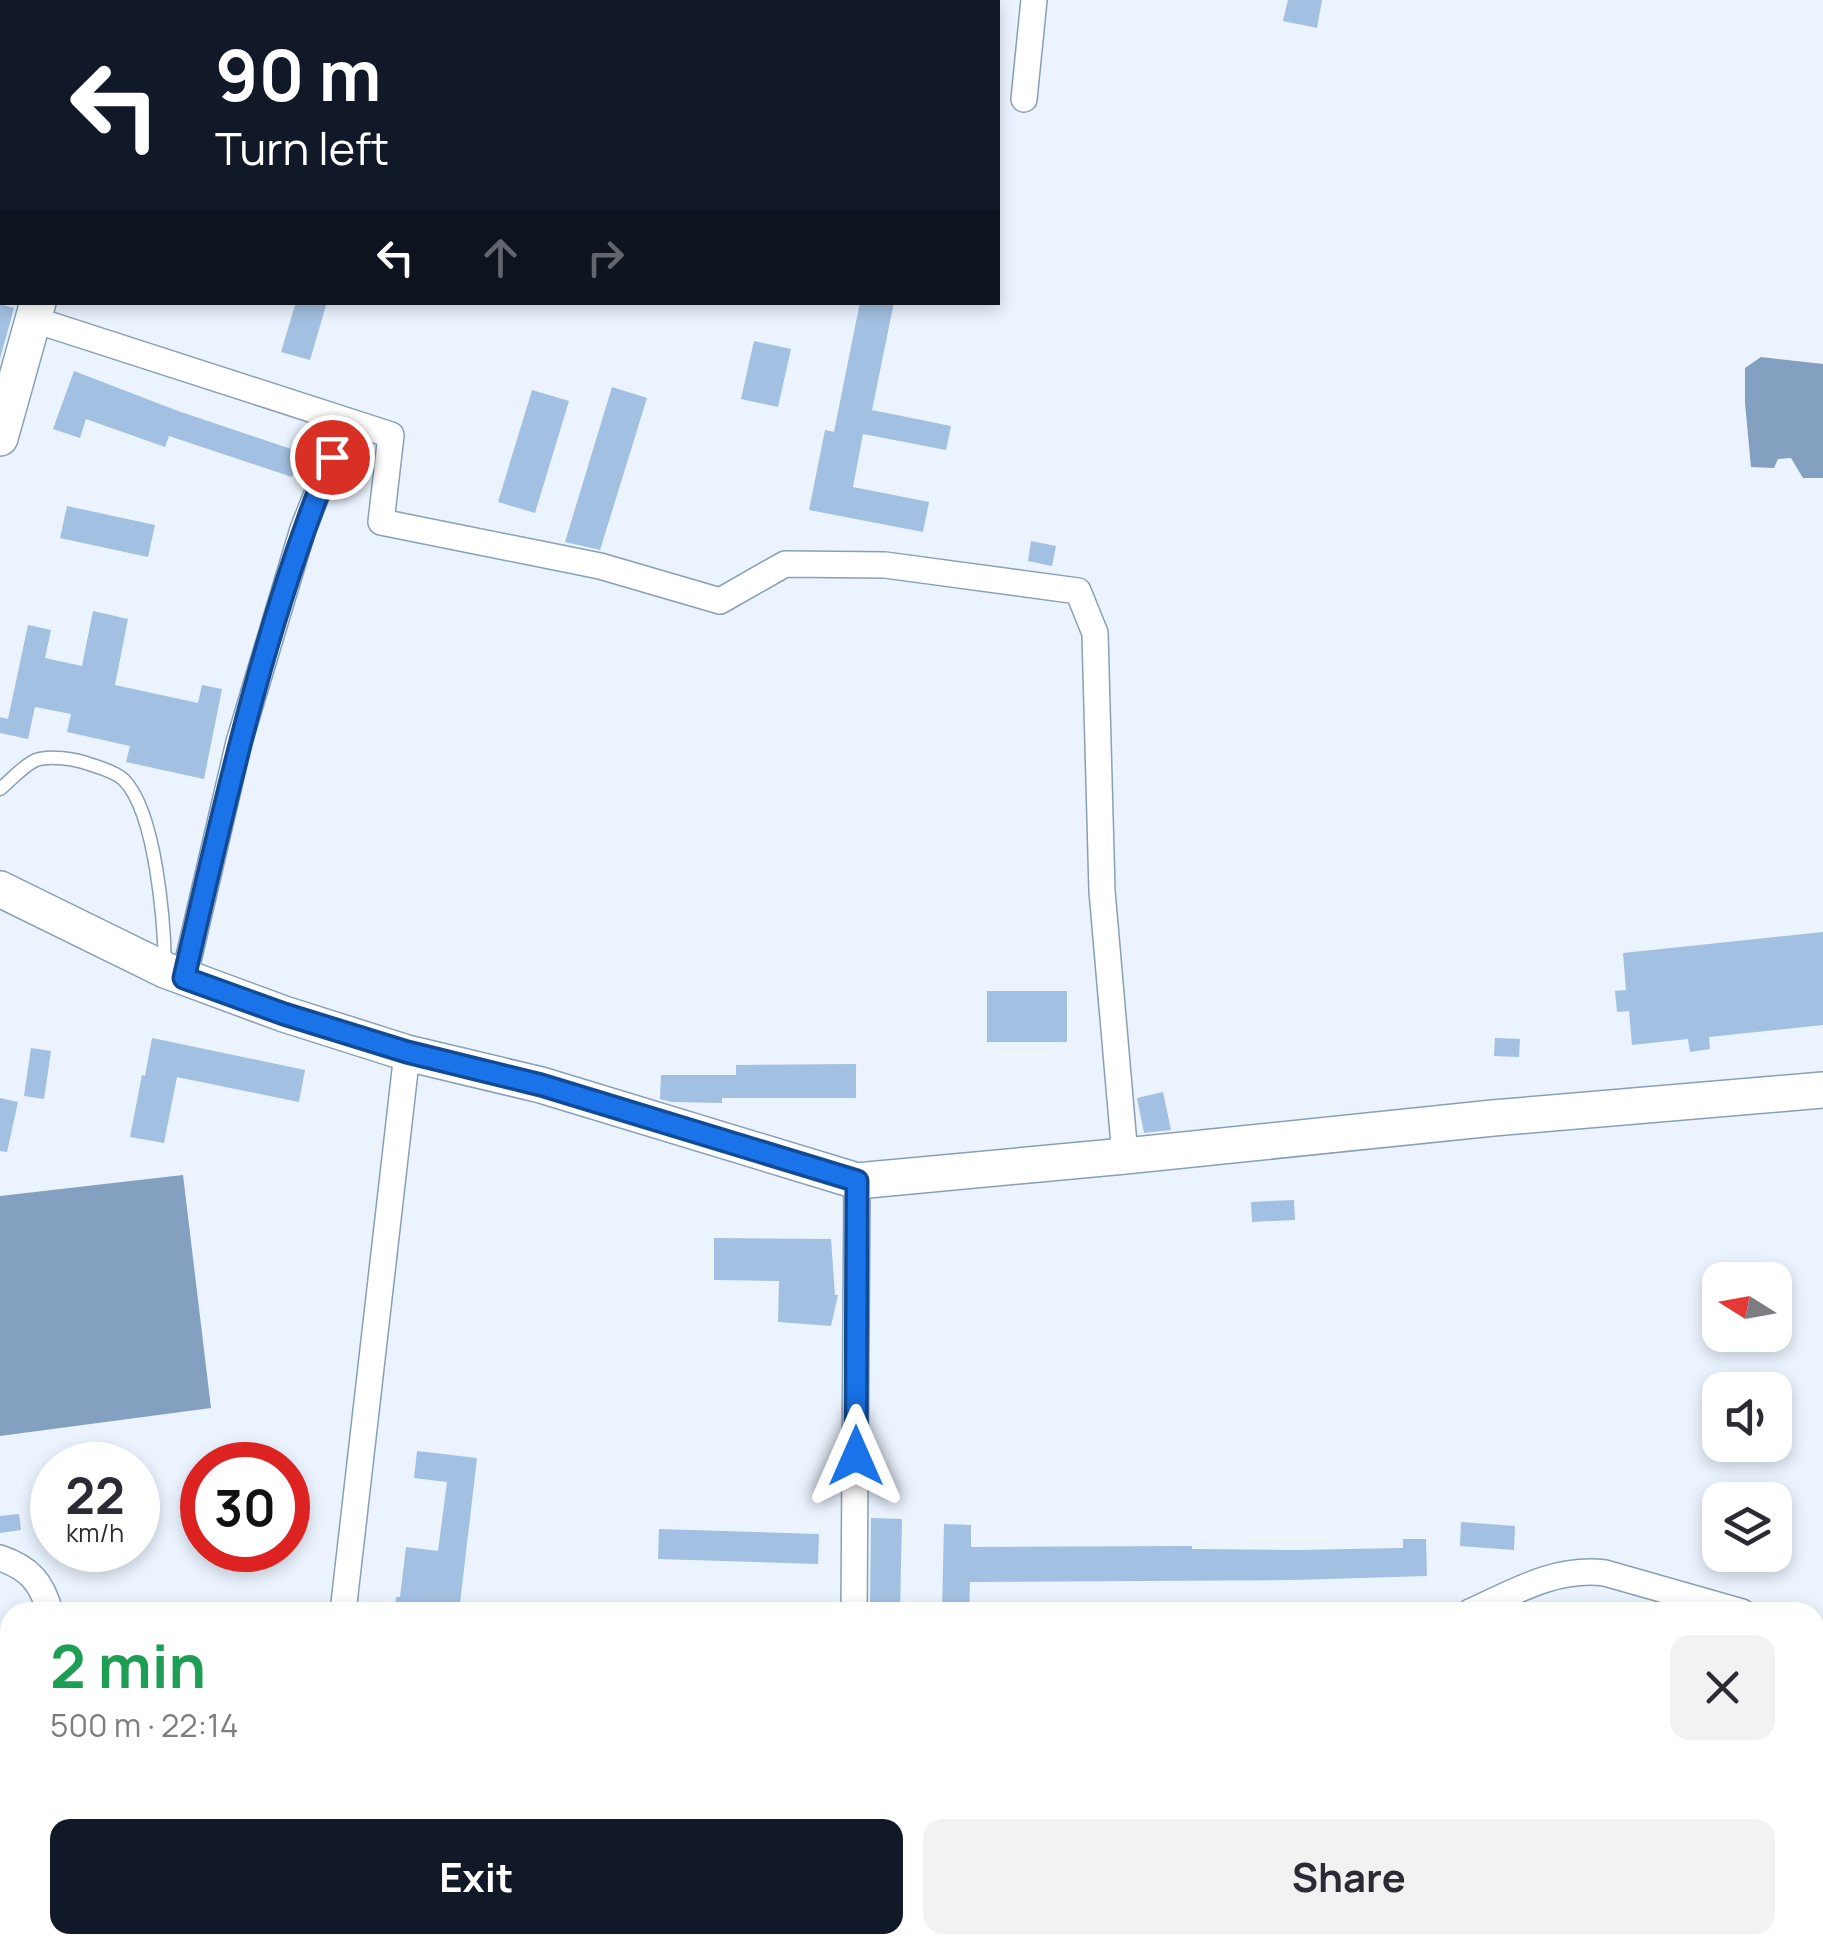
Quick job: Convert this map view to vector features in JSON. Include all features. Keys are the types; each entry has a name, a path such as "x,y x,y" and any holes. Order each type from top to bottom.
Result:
{"main road":[{"path":"0,438 35,311"},
{"path":"0,889 174,974 284,1014 407,1052 541,1085 857,1181 1493,1118 1823,1090"}],"street":[{"path":"1024,99 1034,0"},
{"path":"35,311 391,435 381,522 600,566 720,602 785,564 885,565 1078,591 1096,633 1102,890 1125,1156"},
{"path":"174,974 303,529 346,420"},
{"path":"343,1602 407,1052"},
{"path":"854,1602 857,1181"},
{"path":"0,1558 39,1582 46,1602"},
{"path":"1494,1602 1562,1573 1584,1570 1605,1572 1708,1602"}],"lane":[{"path":"0,789 35,760 52,758 86,762 123,778 140,807 157,872 174,974"}],"water":[{"path":"1761,357 1823,364 1823,478 1803,478 1791,458 1778,459 1774,468 1751,467 1745,368"},
{"path":"183,1175 211,1408 0,1436 0,1196"}],"building":[{"path":"1288,0 1322,0 1317,28 1283,21"},
{"path":"0,305 4,305 14,308 0,359"},
{"path":"295,305 326,305 310,360 281,352"},
{"path":"859,305 893,305 872,410 951,426 946,450 863,434 853,487 929,502 923,532 809,510 825,430 834,432"},
{"path":"754,341 791,349 778,407 741,399"},
{"path":"74,371 300,452 292,477 169,436 165,447 86,419 80,438 53,429"},
{"path":"612,387 647,398 600,550 565,542"},
{"path":"532,390 569,401 535,513 498,502"},
{"path":"67,506 155,525 148,557 60,538"},
{"path":"1031,541 1056,546 1052,566 1028,561"},
{"path":"93,611 128,619 115,685 198,703 202,685 222,689 204,779 126,762 130,746 67,732 71,714 35,707 28,739 0,733 0,717 8,719 28,625 51,630 45,658 82,666"},
{"path":"1823,932 1823,1025 1709,1037 1710,1049 1690,1052 1688,1039 1632,1045 1629,1011 1617,1012 1615,991 1626,990 1623,953"},
{"path":"987,991 1067,991 1067,1042 987,1042"},
{"path":"152,1038 305,1070 299,1102 177,1077 164,1143 130,1137"},
{"path":"1495,1038 1520,1039 1519,1057 1494,1056"},
{"path":"31,1048 51,1051 44,1099 24,1096"},
{"path":"856,1064 856,1098 722,1098 722,1103 660,1099 661,1075 736,1075 736,1065"},
{"path":"1163,1092 1171,1130 1144,1133 1137,1098"},
{"path":"0,1098 18,1102 7,1152 0,1151"},
{"path":"1294,1200 1295,1220 1252,1222 1251,1202"},
{"path":"714,1238 831,1239 838,1295 831,1326 778,1322 779,1281 714,1280"},
{"path":"417,1451 477,1458 460,1602 396,1602 396,1597 400,1597 406,1547 438,1551 447,1482 414,1478"},
{"path":"19,1514 21,1530 0,1533 0,1516"},
{"path":"871,1518 902,1519 900,1602 870,1602"},
{"path":"1461,1522 1515,1526 1514,1550 1460,1546"},
{"path":"944,1524 971,1525 971,1547 1192,1546 1297,1550 1403,1548 1403,1539 1426,1539 1427,1576 970,1582 969,1602 942,1602"},
{"path":"659,1529 819,1534 818,1564 658,1559"}],"route":[{"path":"332,457 303,529 239,742 184,978 407,1052 541,1085 857,1181 856,1456"}]}
